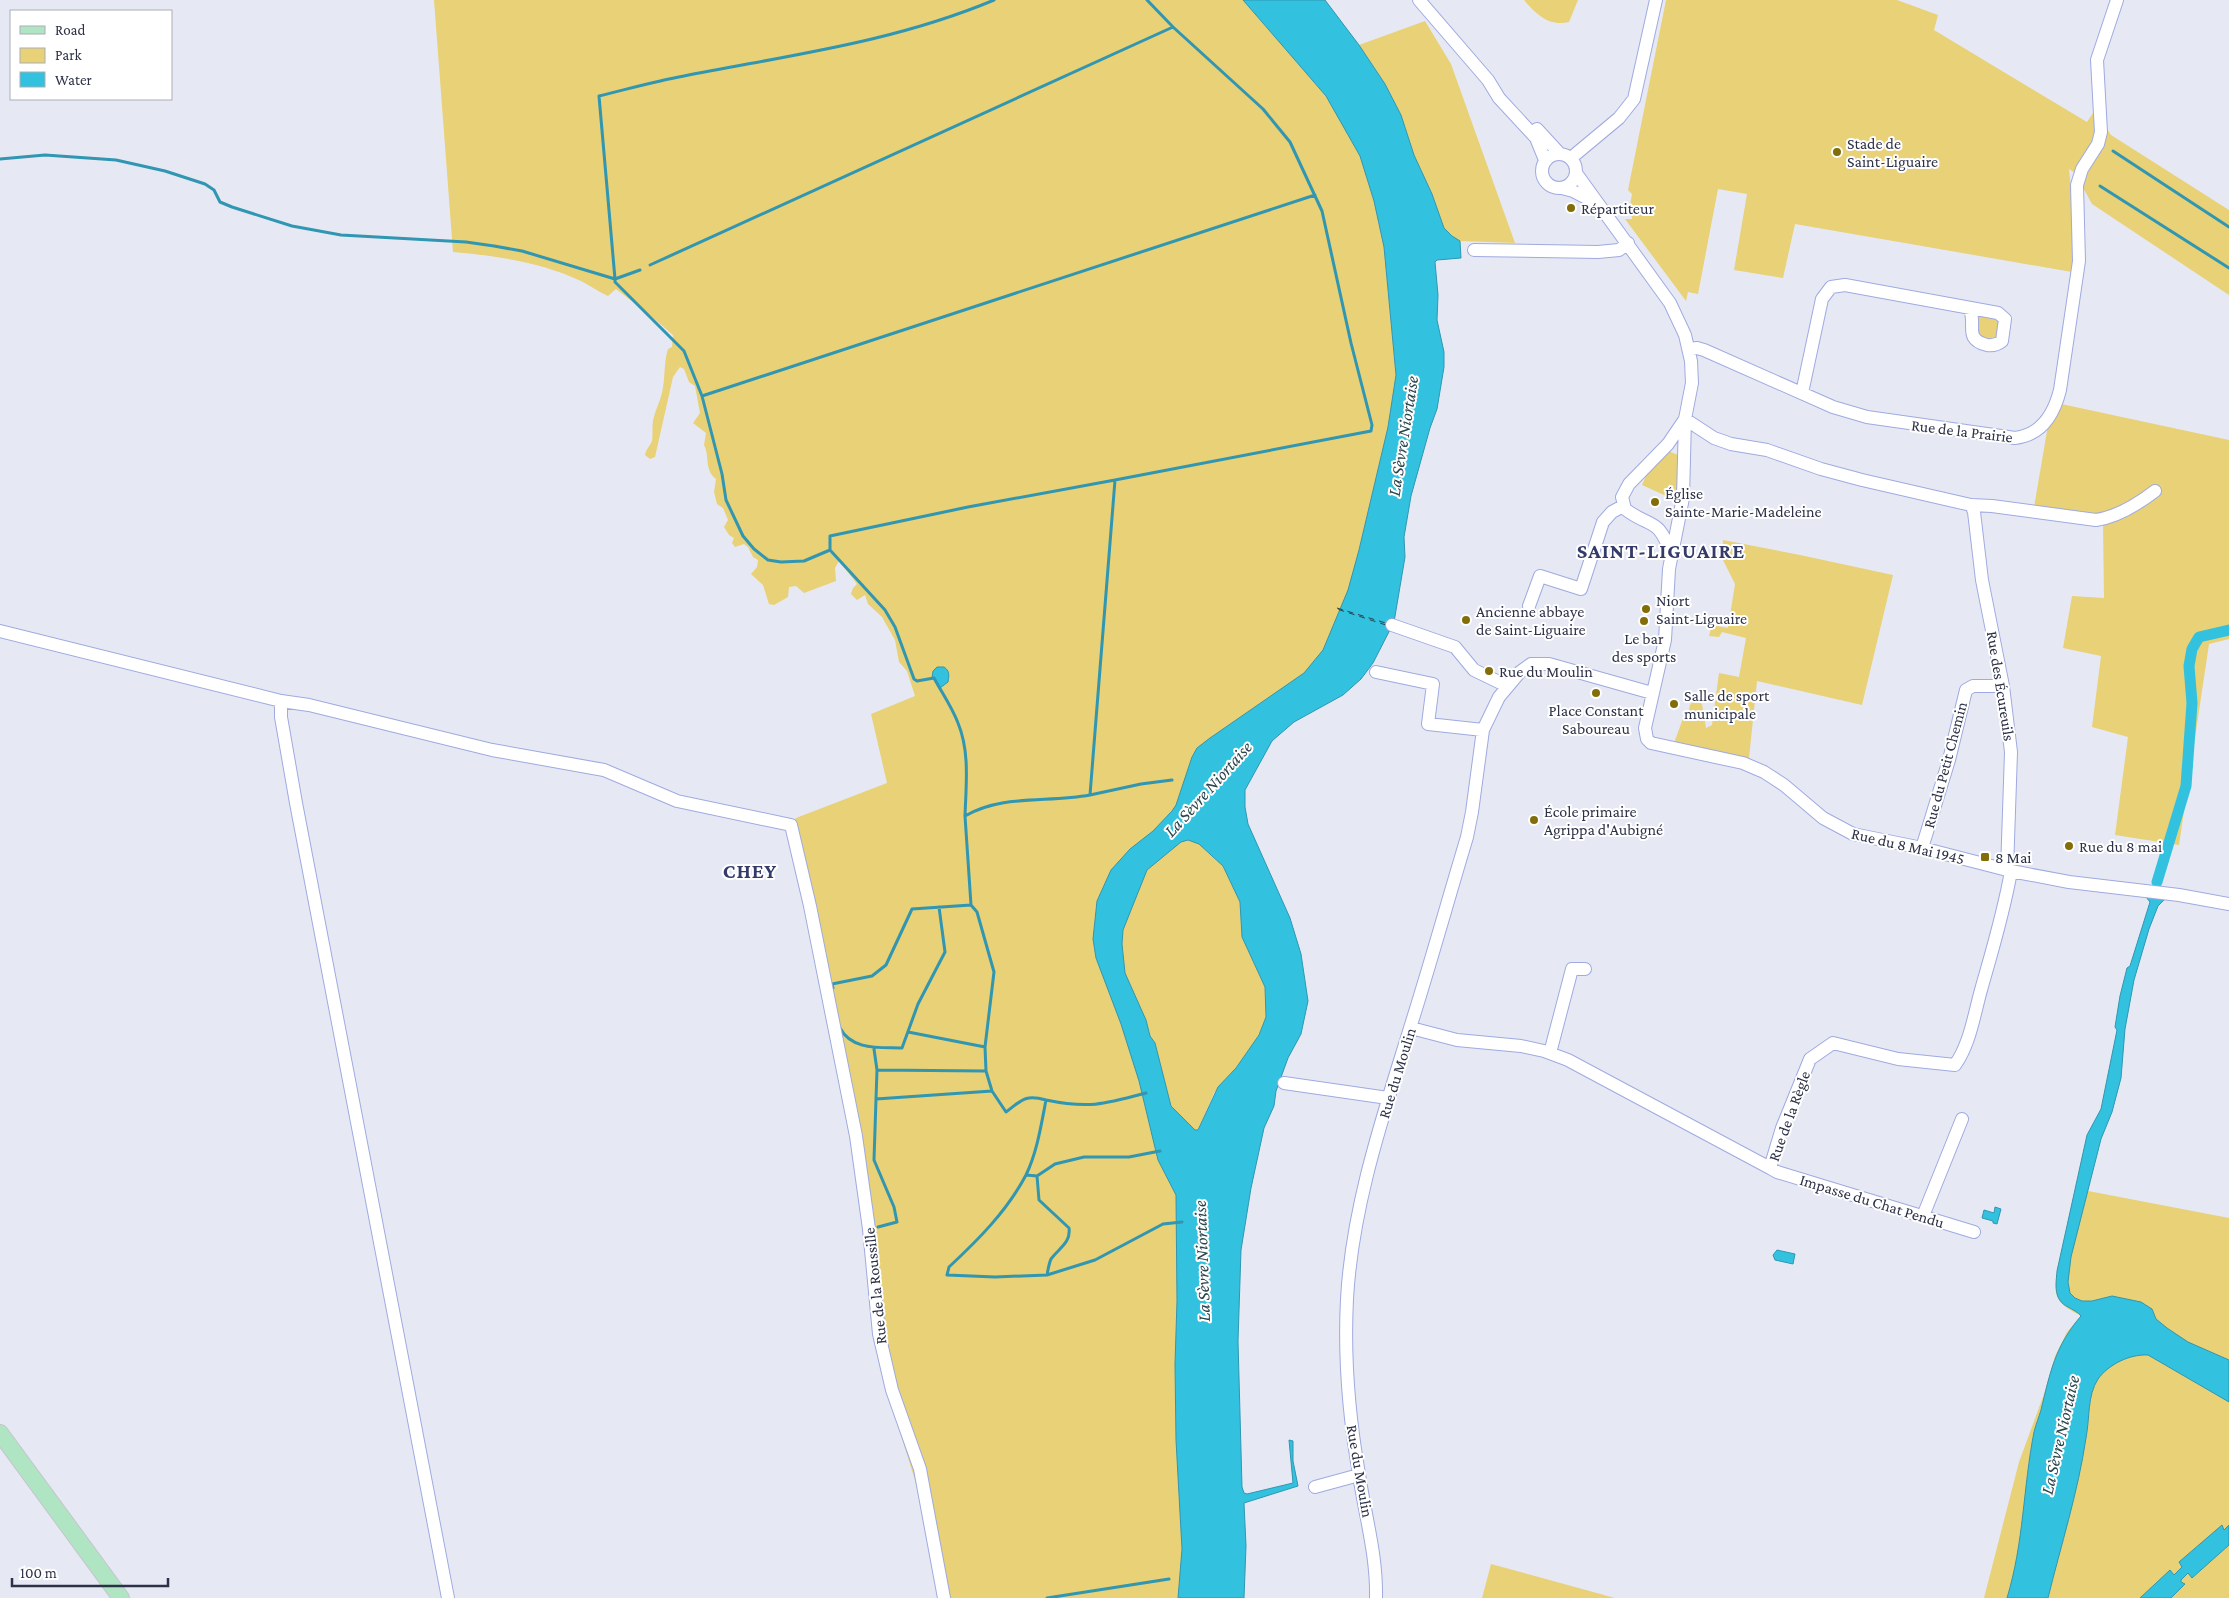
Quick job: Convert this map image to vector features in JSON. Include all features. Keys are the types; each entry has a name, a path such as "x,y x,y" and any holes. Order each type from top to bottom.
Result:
{"main road":[{"path":"0,1433 121,1598"}],"street":[{"path":"1419,0 1488,80 1499,98 1536,138 1545,160"},
{"path":"1598,204 1573,190 1553,188 1544,180 1541,172 1545,160 1552,155 1565,156 1619,118 1634,99 1656,0"},
{"name":"Rue de la Prairie","path":"1690,349 1704,350 1850,412 1897,423 1964,430 2015,438 2023,437 2040,429 2056,405 2060,390 2079,261 2077,185 2082,170 2098,144 2101,132 2096,60 2117,0"},
{"path":"1488,80 1495,82 1575,165 1576,173 1573,181 1562,188"},
{"path":"1576,173 1588,186 1598,204 1670,303 1681,323 1690,349 1692,383 1685,419 1668,444 1626,489 1622,496 1623,506 1628,512 1658,527 1669,528 1678,523"},
{"path":"1474,250 1598,252 1619,250 1628,243"},
{"path":"1802,393 1822,299 1831,287 1845,285 1969,308"},
{"path":"1685,419 1714,438 1731,444 1767,450 1821,469 1971,505 2096,520 2105,519 2130,508 2156,491"},
{"name":"Rue du 8 Mai 1945","path":"1685,419 1682,498 1671,554 1665,640 1645,728 1647,739 1651,743 1749,766 1774,778 1823,818 1842,830 1866,838 1922,848 2009,870 2070,882 2179,895 2229,904"},
{"path":"1668,444 1680,443 1685,450"},
{"name":"Rue des Écureuils","path":"1971,505 1974,512 1982,580 2003,686 2012,766 2008,800 2009,870"},
{"path":"1529,606 1540,576 1581,589 1603,522 1612,512 1623,506"},
{"path":"1658,527 1666,540 1671,554"},
{"path":"1392,626 1455,647 1474,670 1507,686"},
{"path":"0,631 281,701 281,717 296,803 448,1598"},
{"name":"Rue du Moulin","path":"1376,1598 1373,1543 1359,1475 1350,1410 1347,1299 1353,1250 1368,1173 1388,1098 1467,836 1472,812 1482,730 1499,697 1507,686 1520,672 1531,664 1549,664 1652,693"},
{"path":"1376,672 1433,684 1428,724 1482,730"},
{"name":"Rue du Petit Chemin","path":"1922,848 1949,760 1966,690 1973,686 2003,686"},
{"name":"Rue de la Roussille","path":"281,701 309,705 492,750 604,770 677,800 792,825 858,1145 869,1228 879,1334 892,1390 920,1469 944,1598"},
{"name":"Rue de la Règle","path":"1410,1028 1457,1040 1521,1046 1550,1053 1568,1060 1770,1168 1782,1128 1810,1059 1833,1043 1898,1059 1955,1065 1961,1057 1971,1027 2004,908 2009,870"},
{"path":"1550,1053 1572,969 1585,970"},
{"path":"1284,1083 1388,1098"},
{"path":"1923,1216 1962,1119"},
{"name":"Impasse du Chat Pendu","path":"1770,1168 1777,1172 1974,1232"},
{"path":"1315,1487 1359,1475"}],"green space":[{"path":"434,0 1243,0 1326,96 1360,156 1374,201 1384,247 1396,375 1388,427 1359,550 1340,650 1197,748 1199,844 1223,866 1240,902 1242,937 1265,987 1266,1017 1259,1035 1236,1068 1214,1093 1198,1130 1195,1130 1190,1598 941,1598 915,1480 887,1391 866,1228 820,976 789,830 796,818 887,783 871,714 915,696 907,671 899,662 895,640 882,617 868,604 865,595 857,600 851,594 857,584 839,561 835,568 836,581 804,593 796,586 789,587 788,597 774,605 769,604 763,585 751,574 757,567 758,560 753,557 748,547 744,544 735,547 732,543 734,538 729,535 724,527 728,520 723,508 717,504 714,492 716,479 710,471 704,445 706,433 693,423 700,413 695,386 689,382 684,369 680,367 673,377 655,457 650,459 645,455 652,441 653,421 662,391 666,358 668,349 672,347 673,335 616,289 608,296 566,274 550,269 502,258 453,252"},
{"path":"1524,0 1578,0 1569,22 1555,23 1533,10"},
{"name":"Stade de Saint-Liguaire","path":"1666,0 1897,0 1938,15 1934,30 2087,122 2093,113 2098,115 2111,135 2229,210 2229,295 2092,204 2075,173 2069,169 2074,217 2072,272 1795,224 1783,278 1734,270 1747,194 1718,189 1698,294 1688,292 1686,301 1625,219 1632,219 1630,205 1632,194 1628,190"},
{"path":"1425,21 1451,64 1515,243 1460,241 1444,228 1432,194 1414,155 1401,115 1385,84 1359,45"},
{"path":"1981,316 1999,319 1997,337 1994,339 1982,339 1976,330 1978,318"},
{"path":"2052,402 2229,440 2229,639 2209,644 2179,845 2115,835 2128,737 2092,727 2101,656 2063,648 2072,596 2104,598 2103,524 2034,507"},
{"path":"1668,451 1681,456 1679,491 1675,500 1642,485 1646,476"},
{"path":"1723,540 1893,575 1862,705 1757,681 1749,758 1674,743 1685,713 1688,715 1690,705 1695,699 1702,704 1706,728 1712,725 1719,673 1739,677 1746,638 1722,632 1719,637 1709,636 1712,625 1728,628 1735,584 1722,558"},
{"path":"2083,1190 2229,1218 2229,1598 1984,1598 2019,1462 2044,1394 2055,1356 2067,1332 2081,1316 2061,1303 2057,1296 2056,1286 2060,1259"},
{"path":"1491,1564 1615,1598 1482,1598"}],"water":[{"name":"La Sèvre Niortaise","path":"1243,0 1325,0 1359,45 1385,84 1401,115 1414,155 1432,194 1444,228 1460,241 1461,258 1437,260 1435,262 1438,295 1437,320 1444,352 1444,367 1437,409 1411,496 1404,537 1405,557 1394,622 1373,663 1361,679 1343,695 1294,722 1272,741 1245,790 1248,824 1290,918 1301,954 1308,1001 1301,1034 1288,1058 1276,1091 1274,1106 1264,1128 1251,1188 1241,1250 1238,1341 1242,1487 1244,1493 1247,1494 1293,1483 1289,1440 1293,1441 1293,1461 1298,1486 1244,1503 1246,1546 1244,1598 1178,1598 1182,1549 1176,1440 1176,1195 1158,1160 1139,1081 1121,1024 1096,958 1093,939 1097,901 1111,870 1130,849 1153,831 1172,811 1176,805 1192,757 1197,748 1304,673 1323,650 1348,590 1388,427 1396,375 1384,247 1374,201 1360,156 1326,96","holes":["1188,840 1199,844 1223,866 1240,902 1242,937 1265,987 1266,1017 1259,1035 1236,1068 1218,1087 1198,1130 1195,1130 1171,1106 1155,1043 1150,1036 1146,1020 1125,973 1122,944 1123,930 1147,870 1181,842"]},
{"path":"937,667 944,667 949,673 948,682 940,688 934,678 932,678 933,671"},
{"name":"La Sèvre Niortaise","path":"2146,897 2164,898 2164,900 2158,906 2149,929 2134,980 2125,1029 2121,1078 2112,1112 2101,1139 2071,1257 2068,1282 2070,1293 2082,1301 2092,1301 2112,1296 2141,1302 2152,1309 2156,1319 2188,1342 2229,1360 2229,1402 2148,1355 2127,1358 2108,1369 2098,1379 2092,1393 2079,1478 2048,1598 2007,1598 2017,1556 2034,1432 2059,1349 2081,1316 2060,1300 2056,1291 2057,1271 2087,1135 2101,1109 2117,1030 2115,1027 2120,996 2127,968 2130,966 2150,902"},
{"path":"1995,1207 2001,1209 1997,1224 1982,1218 1984,1210 1994,1213"},
{"path":"1777,1250 1795,1254 1793,1264 1775,1260 1773,1255"},
{"path":"2222,1525 2224,1530 2229,1525 2229,1545 2192,1578 2188,1573 2181,1580 2185,1584 2171,1598 2140,1598 2170,1570 2174,1575 2182,1567 2179,1562"}],"waterway":[{"path":"0,159 45,155 116,160 165,171 205,184 214,190 220,202 292,226 341,235 466,242 494,246 522,251 615,279 599,96 673,78 802,54 880,37 918,27 994,0"},
{"path":"1147,0 1173,27 1263,109 1290,142 1322,211 1351,343 1372,425 1371,431 1115,480 1090,795 1141,784 1172,780"},
{"path":"650,265 1173,27"},
{"path":"2113,151 2229,227"},
{"path":"2100,186 2229,268"},
{"path":"702,396 1315,195"},
{"path":"640,270 615,279 615,282 684,351 702,396 722,474 726,500 743,536 754,549 768,560 781,562 804,561 830,550"},
{"path":"1090,795 1010,802 980,809 965,816 966,757 962,734 953,711 934,678 917,681 914,679 895,627 885,610 830,550 830,536 968,507 1115,480"},
{"path":"2157,882 2186,786 2192,703 2189,666 2192,649 2199,637 2229,630"},
{"path":"833,988 832,984 872,976 886,965 912,909 971,905 965,816"},
{"name":"La Sèvre Niortaise","path":"971,905 977,912 994,972 985,1047 986,1071 992,1091 1006,1112 1024,1099 1039,1098 1046,1100 1036,1148 1026,1175 1001,1213 981,1236 949,1267 947,1275 995,1277 1047,1275 1095,1260 1163,1224 1182,1222"},
{"path":"840,1028 852,1041 859,1044 902,1048 918,1004 945,952 939,907"},
{"path":"908,1032 985,1047"},
{"path":"874,1049 877,1070 986,1071"},
{"path":"877,1070 876,1099 992,1091"},
{"path":"1046,1100 1086,1105 1119,1100 1146,1093"},
{"path":"876,1099 874,1160 894,1207 897,1222 878,1227"},
{"path":"1026,1175 1037,1176 1055,1164 1084,1157 1129,1157 1160,1151"},
{"path":"1037,1176 1039,1200 1069,1228 1068,1238 1051,1259 1047,1275"},
{"path":"1047,1598 1169,1579"}],"ferry route":[{"path":"1337,608 1392,625 1392,627 1337,609 1337,608"}],"place":[{"name":"Stade de Saint-Liguaire","path":"1837,152"},
{"name":"Répartiteur","path":"1571,208"},
{"name":"Église Sainte-Marie-Madeleine","path":"1655,502"},
{"name":"Niort Saint-Liguaire","path":"1646,609"},
{"name":"Ancienne abbaye de Saint-Liguaire","path":"1466,620"},
{"name":"Le bar des sports","path":"1644,621"},
{"name":"Rue du Moulin","path":"1489,671"},
{"name":"Place Constant Saboureau","path":"1596,693"},
{"name":"Salle de sport municipale","path":"1674,704"},
{"name":"École primaire Agrippa d'Aubigné","path":"1534,820"},
{"name":"Rue du 8 mai","path":"2069,846"},
{"name":"8 Mai","path":"1985,857"}],"district":[{"name":"SAINT-LIGUAIRE","path":"1661,551"},
{"name":"CHEY","path":"750,871"}]}
